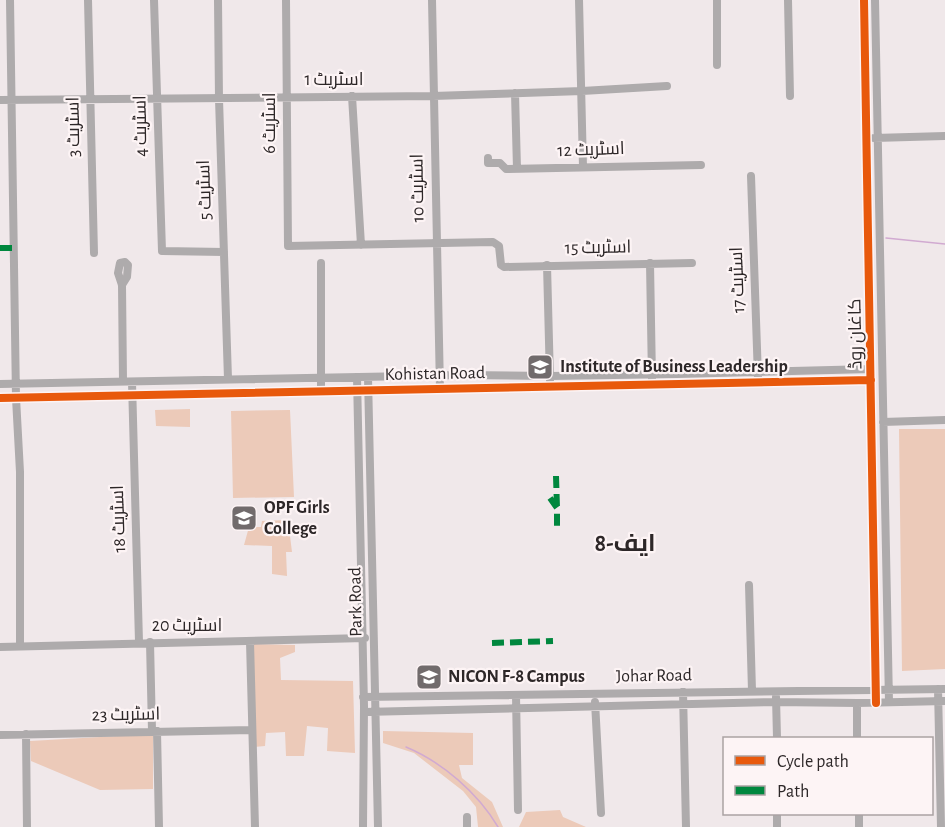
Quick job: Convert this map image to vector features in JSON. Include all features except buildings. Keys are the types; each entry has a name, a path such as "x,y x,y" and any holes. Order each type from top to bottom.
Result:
{"street":[{"path":"10,0 16,398 20,472 20,646"},
{"name":"اسٹریٹ 3","path":"88,0 94,253"},
{"name":"اسٹریٹ 4","path":"154,0 162,251 224,252"},
{"name":"اسٹریٹ 5","path":"218,0 228,380"},
{"name":"اسٹریٹ 6","path":"286,0 288,246 361,245"},
{"name":"اسٹریٹ 10","path":"432,0 435,243 440,389"},
{"path":"579,0 583,167"},
{"path":"717,0 717,65"},
{"path":"788,0 790,96"},
{"name":"کاغان روڈ","path":"864,0 876,703"},
{"name":"کاغان روڈ","path":"875,0 889,702"},
{"name":"اسٹریٹ 1","path":"0,100 433,96 667,86"},
{"path":"515,93 518,169"},
{"path":"352,96 361,245 435,243"},
{"path":"867,138 945,136"},
{"name":"اسٹریٹ 12","path":"488,158 488,163 498,163 506,169 701,165"},
{"name":"اسٹریٹ 17","path":"751,176 758,382"},
{"name":"اسٹریٹ 15","path":"435,243 494,242 499,246 501,266 504,267 692,262"},
{"path":"321,263 321,392"},
{"path":"650,263 652,385"},
{"path":"547,265 551,386"},
{"name":"اسٹریٹ 18","path":"122,285 128,381 132,395 139,642"},
{"name":"Kohistan Road","path":"0,384 871,369"},
{"path":"462,375 463,388"},
{"name":"Park Road","path":"368,376 378,827"},
{"name":"Park Road","path":"357,377 364,712 363,827"},
{"name":"Kohistan Road","path":"0,398 871,380"},
{"path":"883,422 945,420"},
{"path":"873,501 885,501"},
{"path":"749,585 752,691"},
{"name":"اسٹریٹ 20","path":"0,647 374,638"},
{"path":"876,642 887,641"},
{"path":"150,642 159,827"},
{"path":"250,642 255,827"},
{"name":"Johar Road","path":"363,698 877,688 942,689"},
{"path":"941,827 942,689"},
{"path":"776,690 777,737"},
{"path":"683,692 686,827"},
{"path":"595,694 601,813"},
{"path":"516,695 518,810"},
{"name":"Johar Road","path":"364,712 776,702 942,701"},
{"path":"856,703 857,737"},
{"name":"اسٹریٹ 23","path":"0,735 252,730"},
{"path":"26,734 27,827"},
{"path":"467,817 467,827"}],"shaded area":[{"path":"190,409 190,427 156,426 155,410"},
{"path":"290,410 294,497 233,498 231,411"},
{"path":"899,429 945,429 945,669 902,671"},
{"path":"288,520 292,552 286,552 287,576 272,574 272,546 244,545 249,527 261,527 262,521"},
{"path":"254,644 295,645 295,652 280,658 281,680 353,681 355,753 327,751 328,728 307,726 304,756 286,756 285,732 266,733 265,746 254,747"},
{"path":"383,731 473,733 473,765 459,765 462,778 492,802 503,827 478,827 476,807 463,791 414,753 383,743"},
{"path":"153,734 153,789 100,790 31,761 30,741"},
{"path":"560,810 563,817 586,827 519,827 526,812"}],"waterway":[{"path":"886,238 945,244"},
{"path":"406,747 433,761 458,780 480,802 498,827"}],"marked path":[{"path":"0,248 14,248"},
{"path":"556,476 557,508"},
{"path":"550,498 557,508 557,528"},
{"path":"492,643 553,641"}],"cycle path":[{"path":"864,0 876,703"},
{"path":"0,398 871,380"}],"place":[{"name":"Institute of Business Leadership","path":"540,367"},
{"name":"OPF Girls College","path":"244,518"},
{"name":"NICON F-8 Campus","path":"429,677"}],"district":[{"name":"ایف-8","path":"625,544"}]}
